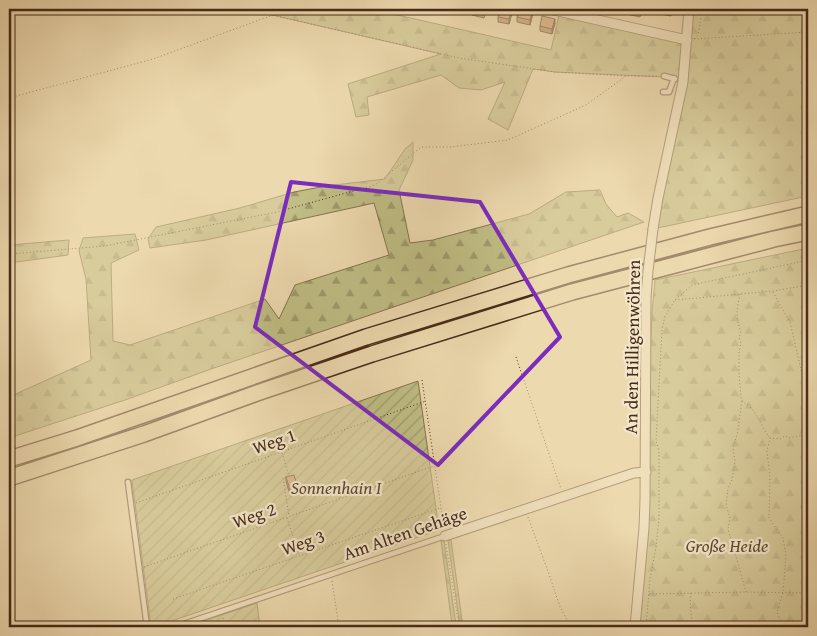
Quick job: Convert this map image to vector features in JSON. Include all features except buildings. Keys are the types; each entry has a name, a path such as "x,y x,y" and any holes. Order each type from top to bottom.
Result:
{"highway":[{"path":"9,459 77,438 366,337 558,278 701,239 808,214"},
{"path":"9,478 144,434 372,354 572,292 774,239 808,232"}],"street":[{"path":"549,9 687,40"},
{"name":"An den Hilligenwöhren","path":"635,627 644,528 646,472 646,297 648,263 658,198 683,82 689,9"},
{"name":"Am Alten Gehäge","path":"445,536 634,473 646,472"}],"lane":[{"path":"664,76 683,82"},
{"path":"664,92 669,92 674,78"},
{"path":"128,482 138,568 146,605 147,627"},
{"name":"Am Alten Gehäge","path":"175,627 445,536"}],"path":[{"path":"246,9 459,58 555,72 664,76"},
{"path":"702,9 698,35 694,39 808,32"},
{"path":"9,98 153,59 274,15"},
{"path":"9,254 105,246 277,212 375,185 421,147 508,140 586,105 626,76"},
{"path":"646,627 648,594 659,518 658,451 656,441 662,329 665,316 675,300 692,285 808,260"},
{"path":"675,300 773,291 808,285"},
{"path":"773,291 790,322 808,400"},
{"path":"740,294 737,308 738,324 741,332 739,337 741,344 739,373 742,401 733,448 735,461 726,505 730,518 728,529 746,592"},
{"path":"516,357 564,497"},
{"path":"422,380 459,626 431,627"},
{"name":"Weg 1","path":"130,504 426,401"},
{"path":"742,401 754,412 764,432 770,438 780,439 785,436 789,438 808,434"},
{"path":"770,438 767,451 770,477 769,518 783,538 786,556 782,593 777,612 783,627"},
{"path":"282,452 289,476 283,478 288,517 300,556"},
{"name":"Weg 2","path":"138,568 434,466"},
{"name":"Weg 3","path":"173,599 440,508"},
{"path":"525,510 560,607 571,627"},
{"path":"332,575 339,627"},
{"path":"648,594 690,592 808,593"},
{"path":"690,592 693,627"},
{"path":"222,611 225,627"}],"highlighted area":[{"path":"291,182 480,202 560,337 438,465 255,327"}],"green space":[{"path":"246,9 371,9 551,50 560,11 687,39 695,9 808,9 808,198 803,197 653,229 683,82 665,77 555,72 533,69 508,130 488,119 505,82 481,90 459,88 441,75 367,97 369,115 356,117 348,84 441,54"},
{"path":"413,142 413,160 399,190 410,243 433,240 529,214 566,192 600,190 606,204 617,217 628,213 644,222 9,438 9,397 91,360 86,279 79,251 83,238 135,234 139,250 111,263 113,341 130,345 265,299 279,319 295,285 389,255 374,203 206,240 150,248 148,239 156,227 240,208 294,192 385,179 405,149"},
{"path":"69,240 68,255 9,263 9,245"},
{"name":"Große Heide","path":"808,248 808,627 639,627 652,312 655,280"},
{"name":"Sonnenhain I","path":"418,381 439,530 151,627 132,480"},
{"path":"448,540 451,540 463,627 460,627"},
{"path":"441,541 444,541 456,625 459,625 459,627 431,627 452,625"},
{"path":"257,603 260,627 199,627 198,623"}]}
